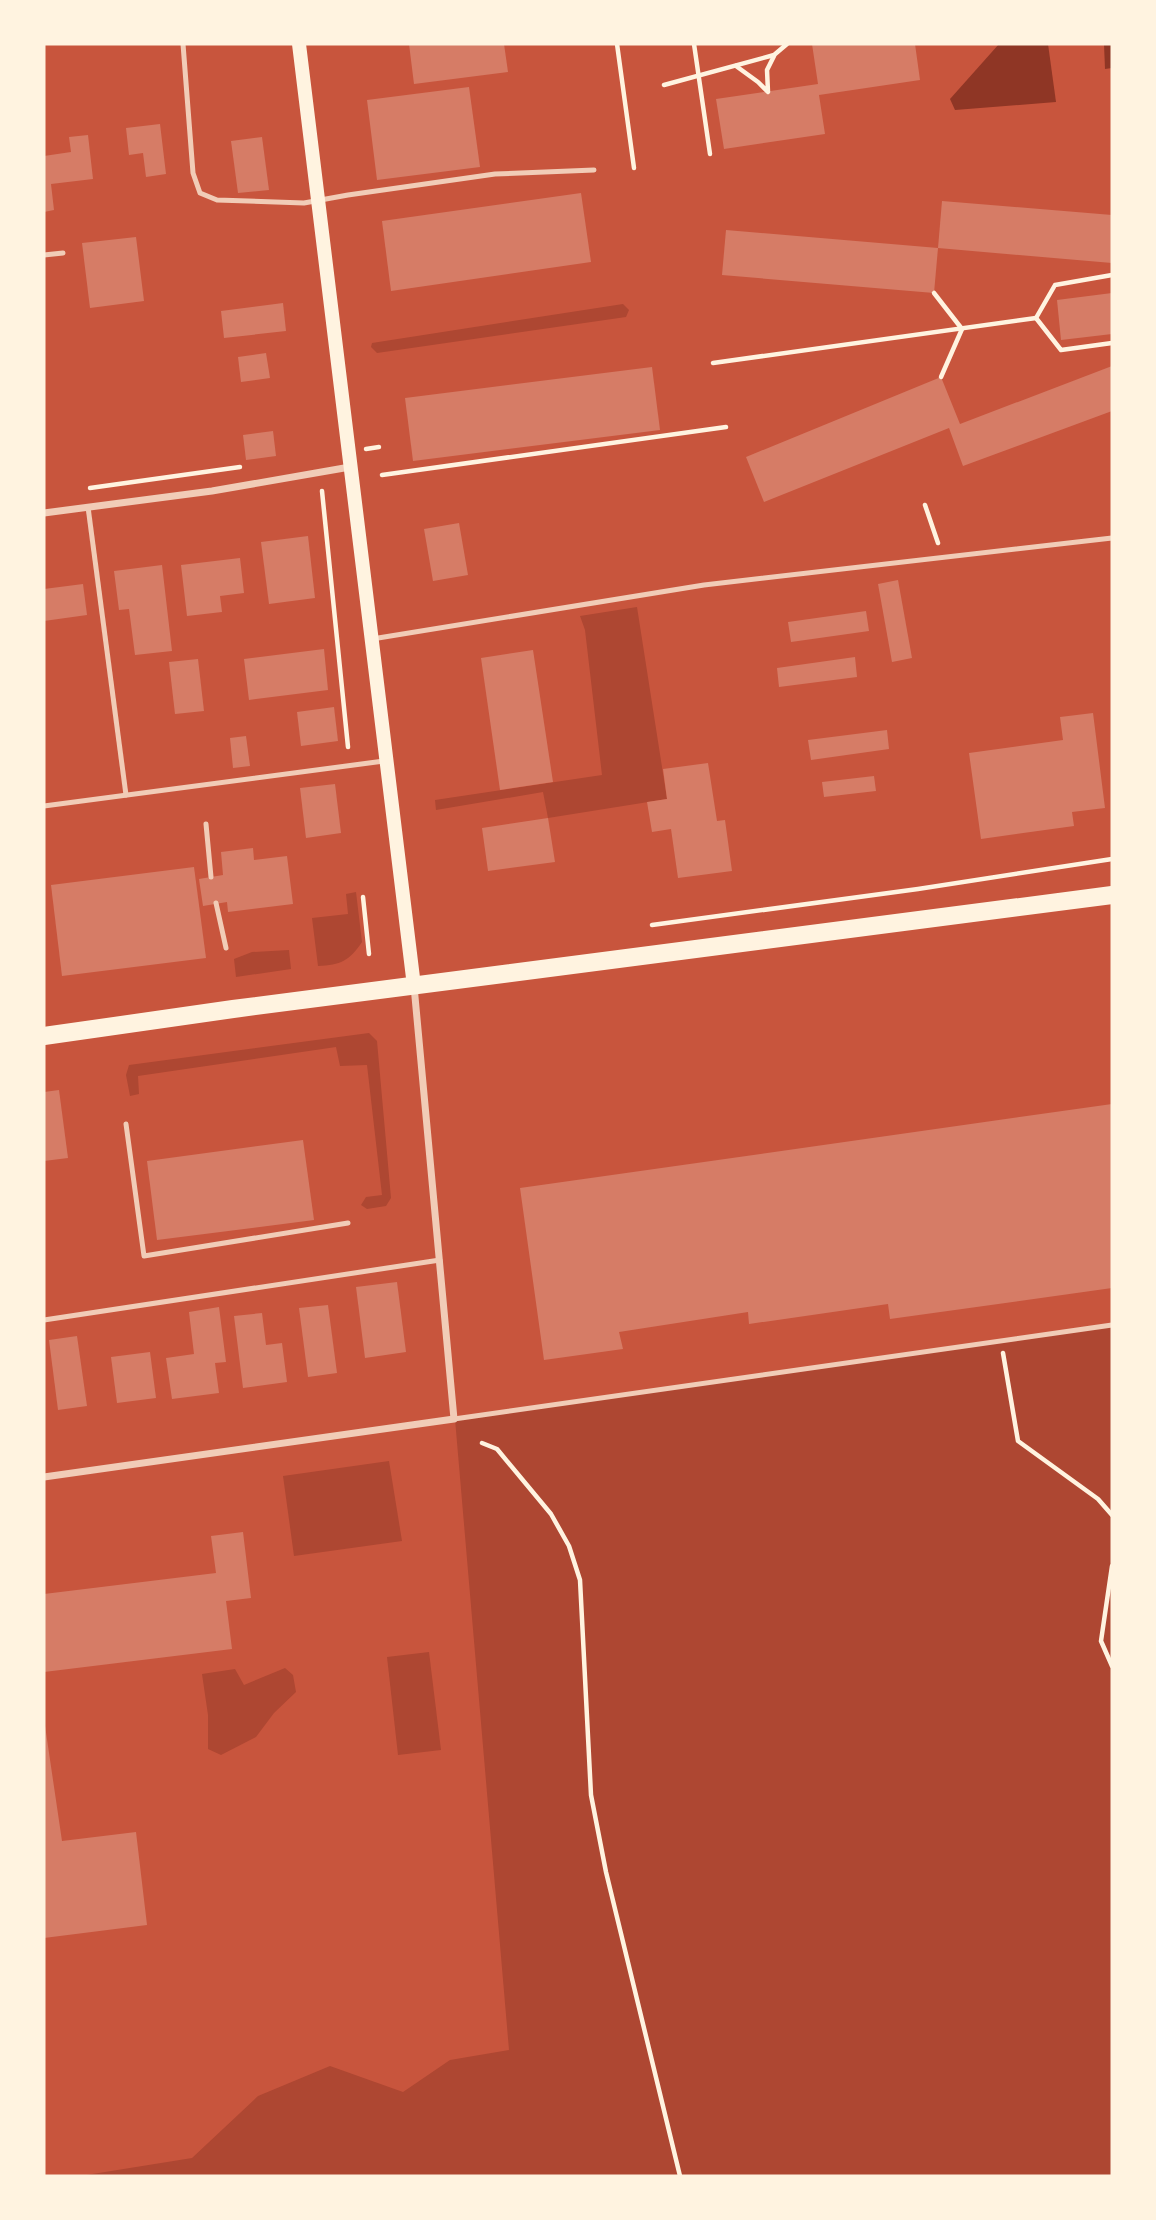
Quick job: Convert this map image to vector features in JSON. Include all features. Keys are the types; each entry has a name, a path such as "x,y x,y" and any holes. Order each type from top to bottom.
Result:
{"main road":[{"path":"299,44 414,986"},
{"path":"44,1036 1112,895"}],"street":[{"path":"44,513 212,491 351,467"},
{"path":"44,1477 454,1419 414,986"}],"lane":[{"path":"183,44 193,173 200,193 217,200 304,203 495,174 594,170"},
{"path":"44,255 63,253"},
{"path":"88,508 126,795"},
{"path":"372,639 704,585 1112,538"},
{"path":"44,806 387,760"},
{"path":"206,824 211,877"},
{"path":"216,903 226,948"},
{"path":"126,1124 144,1256 348,1223"},
{"path":"44,1320 440,1260"},
{"path":"454,1419 1112,1325"}],"path":[{"path":"617,44 634,167"},
{"path":"694,44 710,154"},
{"path":"735,65 768,92 767,70 774,55 787,44"},
{"path":"664,85 774,55"},
{"path":"1036,318 1055,285 1112,275"},
{"path":"934,293 962,329"},
{"path":"713,363 1036,318"},
{"path":"1036,318 1061,350 1112,343"},
{"path":"941,377 962,329"},
{"path":"383,475 726,427"},
{"path":"84,489 245,467"},
{"path":"322,491 348,747"},
{"path":"925,505 944,557"},
{"path":"652,925 905,891 1112,859"},
{"path":"363,897 369,954"},
{"path":"1001,1342 1018,1441 1098,1499 1112,1515"},
{"path":"482,1443 497,1449 551,1514 569,1545 580,1580 591,1795 680,2176"},
{"path":"1112,1566 1101,1641 1112,1666"}],"shaded area":[{"path":"999,44 1048,44 1056,102 955,110 950,99"},
{"path":"1104,44 1112,44 1112,68 1105,69"},
{"path":"623,304 629,310 626,317 377,353 371,347 372,343"},
{"path":"637,607 667,799 548,818 543,792 436,810 435,800 602,775 585,630 580,616"},
{"path":"356,892 362,942 344,961 318,966 312,918 348,914 346,894"},
{"path":"289,950 291,969 236,977 234,959 252,952"},
{"path":"369,1033 377,1041 391,1198 386,1206 367,1209 361,1205 366,1197 382,1195 367,1065 340,1066 336,1047 138,1076 139,1094 130,1096 126,1075 129,1065"},
{"path":"1112,1326 1112,2176 80,2176 192,2158 258,2096 330,2066 403,2092 450,2060 509,2050 455,1419"},
{"path":"389,1461 402,1541 294,1556 283,1476"},
{"path":"429,1652 441,1750 398,1755 387,1657"},
{"path":"285,1668 293,1675 296,1692 274,1713 256,1737 221,1755 208,1749 208,1715 202,1674 235,1669 244,1685"}],"building":[{"path":"409,44 504,44 508,72 414,84"},
{"path":"812,44 915,44 920,80 819,95 825,134 724,149 716,99 818,84"},
{"path":"469,87 480,167 377,180 367,100"},
{"path":"160,124 166,174 146,177 143,153 129,155 126,128"},
{"path":"88,135 93,179 51,184 54,210 44,212 44,156 71,152 69,137"},
{"path":"262,137 269,190 238,193 231,141"},
{"path":"581,193 591,262 391,291 382,221"},
{"path":"942,201 1112,215 1112,263 938,248"},
{"path":"726,230 938,248 934,293 722,275"},
{"path":"136,237 144,301 90,308 82,243"},
{"path":"1112,293 1112,334 1061,340 1057,300"},
{"path":"283,303 286,331 224,338 221,311"},
{"path":"266,353 270,378 241,382 238,357"},
{"path":"1112,366 1112,411 963,466 949,428 764,502 746,457 941,377 960,424"},
{"path":"652,367 660,430 413,461 405,398"},
{"path":"273,431 276,456 246,460 243,435"},
{"path":"459,523 468,575 433,581 424,529"},
{"path":"308,536 315,598 269,604 261,542"},
{"path":"240,558 244,593 220,596 222,612 187,616 181,565"},
{"path":"162,565 172,651 135,655 129,609 119,610 114,571"},
{"path":"898,580 912,658 892,662 878,584"},
{"path":"83,584 87,615 44,621 44,589"},
{"path":"866,611 869,631 791,642 788,622"},
{"path":"324,649 328,690 249,700 244,659"},
{"path":"533,650 553,782 500,790 481,658"},
{"path":"855,657 857,677 779,687 777,668"},
{"path":"198,659 204,711 175,714 169,662"},
{"path":"334,707 338,741 301,746 297,712"},
{"path":"1093,713 1105,808 1072,812 1074,826 981,839 969,753 1063,740 1060,717"},
{"path":"887,730 889,749 811,760 808,740"},
{"path":"246,736 250,766 233,768 230,738"},
{"path":"708,763 717,821 725,820 732,871 678,878 671,829 652,832 647,802 667,799 663,769"},
{"path":"874,776 876,791 824,797 822,782"},
{"path":"335,784 341,833 306,838 300,788"},
{"path":"548,818 555,862 488,871 482,828"},
{"path":"253,848 254,860 287,856 293,904 228,912 227,902 203,906 199,879 223,875 221,852"},
{"path":"194,867 206,958 62,976 51,885"},
{"path":"59,1090 68,1158 44,1161 44,1092"},
{"path":"1112,1104 1112,1288 890,1319 888,1304 749,1324 748,1312 619,1332 623,1349 544,1360 520,1188"},
{"path":"303,1140 314,1220 157,1240 147,1161"},
{"path":"397,1282 406,1352 365,1358 356,1287"},
{"path":"328,1305 337,1373 308,1377 299,1308"},
{"path":"219,1307 226,1362 215,1363 219,1393 172,1399 166,1358 194,1354 189,1312"},
{"path":"262,1313 266,1345 282,1343 287,1382 243,1388 234,1316"},
{"path":"77,1336 87,1406 58,1410 49,1340"},
{"path":"150,1352 156,1398 117,1403 111,1357"},
{"path":"243,1532 251,1598 226,1601 232,1649 44,1672 44,1594 216,1573 211,1536"},
{"path":"44,1719 62,1841 136,1832 147,1925 44,1938"}]}
